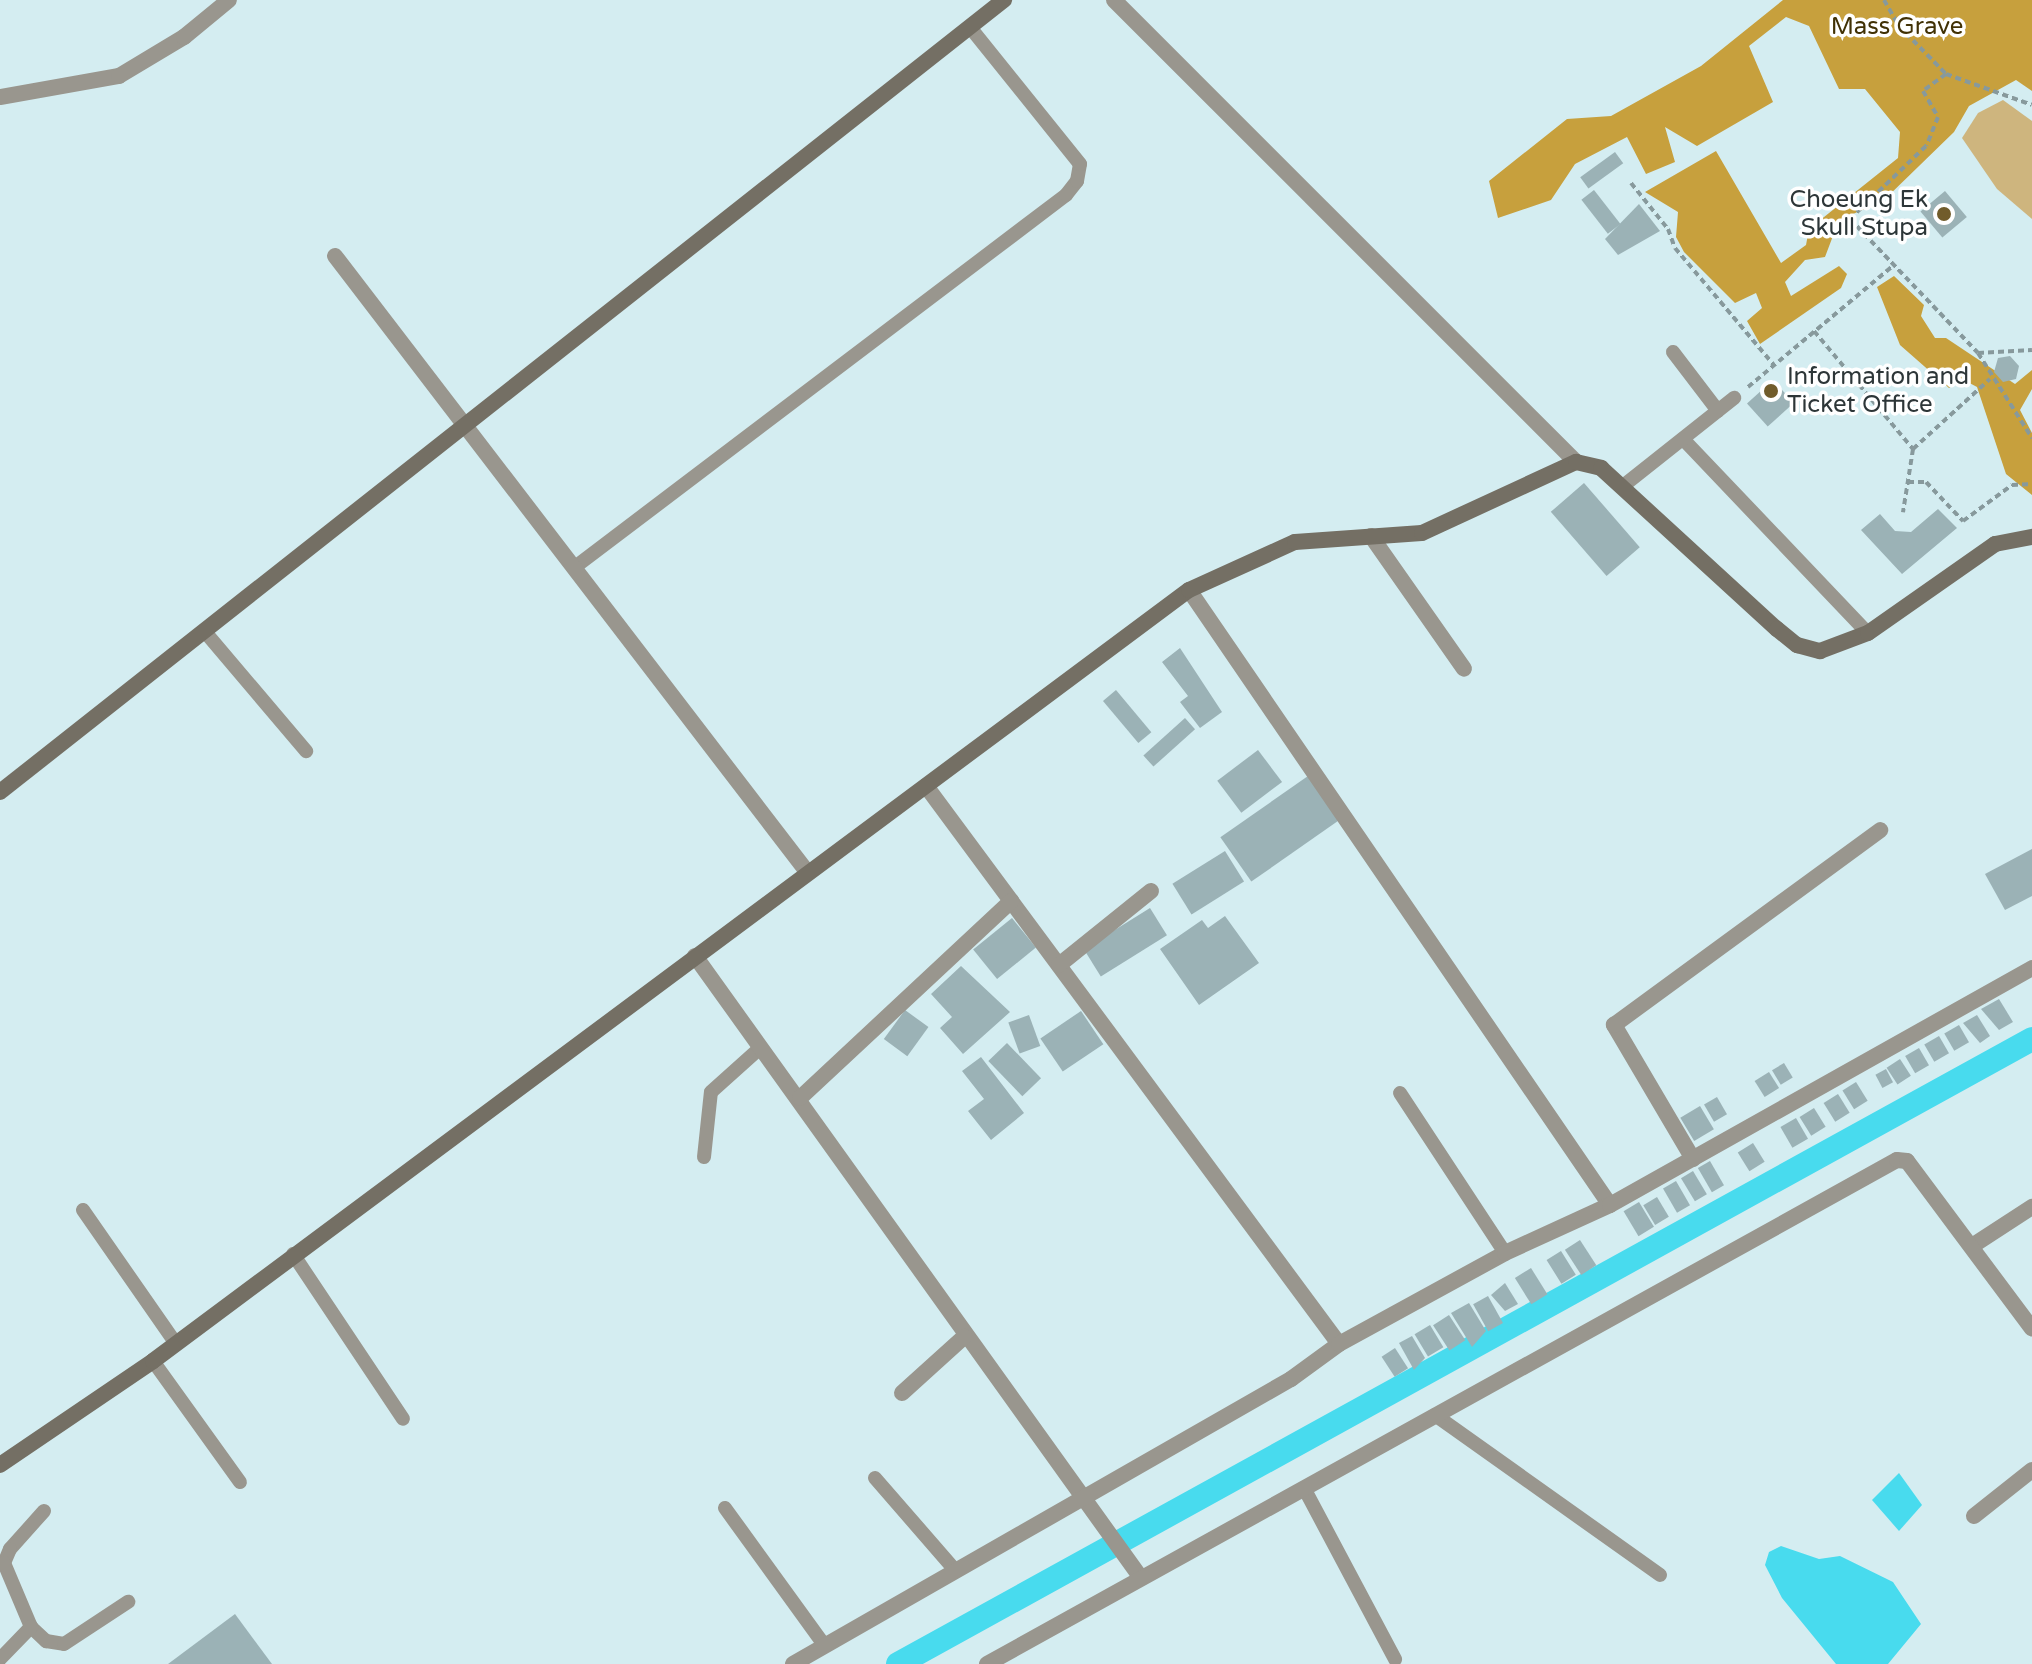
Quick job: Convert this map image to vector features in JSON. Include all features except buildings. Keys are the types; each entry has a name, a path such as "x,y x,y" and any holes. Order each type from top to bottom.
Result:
{"street":[{"path":"0,97 119,76 184,37 229,0"},
{"path":"0,792 206,633 1004,0"},
{"path":"1114,0 1576,462 1601,468 1623,486 1797,645 1820,651 1868,633 1995,544 2032,537"},
{"path":"335,256 464,429 575,567 808,873"},
{"path":"0,1465 153,1361 1189,590 1295,542 1422,533 1576,462"},
{"path":"1371,536 1464,669"},
{"path":"1189,590 1610,1205"},
{"path":"926,786 1339,1344"},
{"path":"1693,1159 1614,1025 1880,830"},
{"path":"1059,965 1151,891"},
{"path":"800,1098 1011,901"},
{"path":"695,956 759,1049 800,1098 964,1337 1141,1578"},
{"path":"793,1664 1291,1379 1339,1344 1505,1253 1610,1205 2032,968"},
{"path":"987,1664 1897,1160 1907,1161 2032,1329"},
{"path":"1972,1246 2032,1207"},
{"path":"902,1393 964,1337"},
{"path":"1974,1516 2032,1470"}],"lane":[{"path":"575,567 1066,195 1077,181 1080,164 970,27"},
{"path":"1673,352 1718,411"},
{"path":"1623,486 1734,398"},
{"path":"1683,439 1868,633"},
{"path":"206,633 306,751"},
{"path":"704,1157 711,1092 759,1049"},
{"path":"1400,1093 1505,1253"},
{"path":"83,1210 176,1344"},
{"path":"293,1254 403,1419"},
{"path":"153,1361 240,1482"},
{"path":"1435,1415 1660,1575"},
{"path":"875,1478 955,1570"},
{"path":"1304,1488 1395,1659"},
{"path":"725,1508 824,1645"},
{"path":"44,1511 10,1549 4,1563 5,1576 31,1627 46,1641 64,1644 128,1602"},
{"path":"0,1659 31,1627"}],"path":[{"path":"1884,0 1899,26 1946,74 2032,105"},
{"path":"1946,74 1923,91 1938,117 1926,146 1850,219 1978,353 1990,379 2032,438"},
{"path":"1631,183 1668,229 1675,248 1774,365"},
{"path":"1734,398 1894,265"},
{"path":"1814,331 1913,449"},
{"path":"1978,353 2032,350"},
{"path":"1903,512 1913,449 1990,379"},
{"path":"1908,482 1926,482 1963,521 2012,485 2032,484"}],"shaded area":[{"name":"Mass Grave","path":"2003,100 2032,121 2032,219 1997,189 1962,138 1978,113"}],"green space":[{"path":"1783,0 2032,0 2032,91 2016,80 1969,106 1954,132 1883,201 1839,220 1825,257 1805,260 1785,282 1791,296 1839,266 1847,274 1841,288 1760,344 1747,321 1762,308 1756,293 1735,303 1684,252 1676,237 1678,212 1645,192 1716,151 1781,263 1806,245 1809,229 1898,158 1900,132 1865,89 1839,89 1809,26 1786,17 1749,46 1773,102 1697,146 1665,127 1675,162 1646,174 1627,137 1575,164 1551,200 1498,218 1489,181 1567,119 1611,116 1701,66"},
{"path":"1894,276 1924,305 1921,316 1935,338 1946,338 2015,384 2032,370 2032,389 2020,410 2032,433 2032,495 2006,474 1977,387 1962,379 1949,388 1900,345 1877,287"}],"water":[{"path":"1899,1473 1922,1505 1899,1531 1872,1500"},
{"path":"1781,1546 1819,1559 1840,1556 1893,1582 1921,1624 1888,1664 1836,1664 1782,1598 1765,1565 1769,1552"}],"waterway":[{"path":"898,1664 2032,1039"}],"place":[{"name":"Choeung Ek Skull Stupa","path":"1944,214"},
{"name":"Information and Ticket Office","path":"1771,391"}]}
